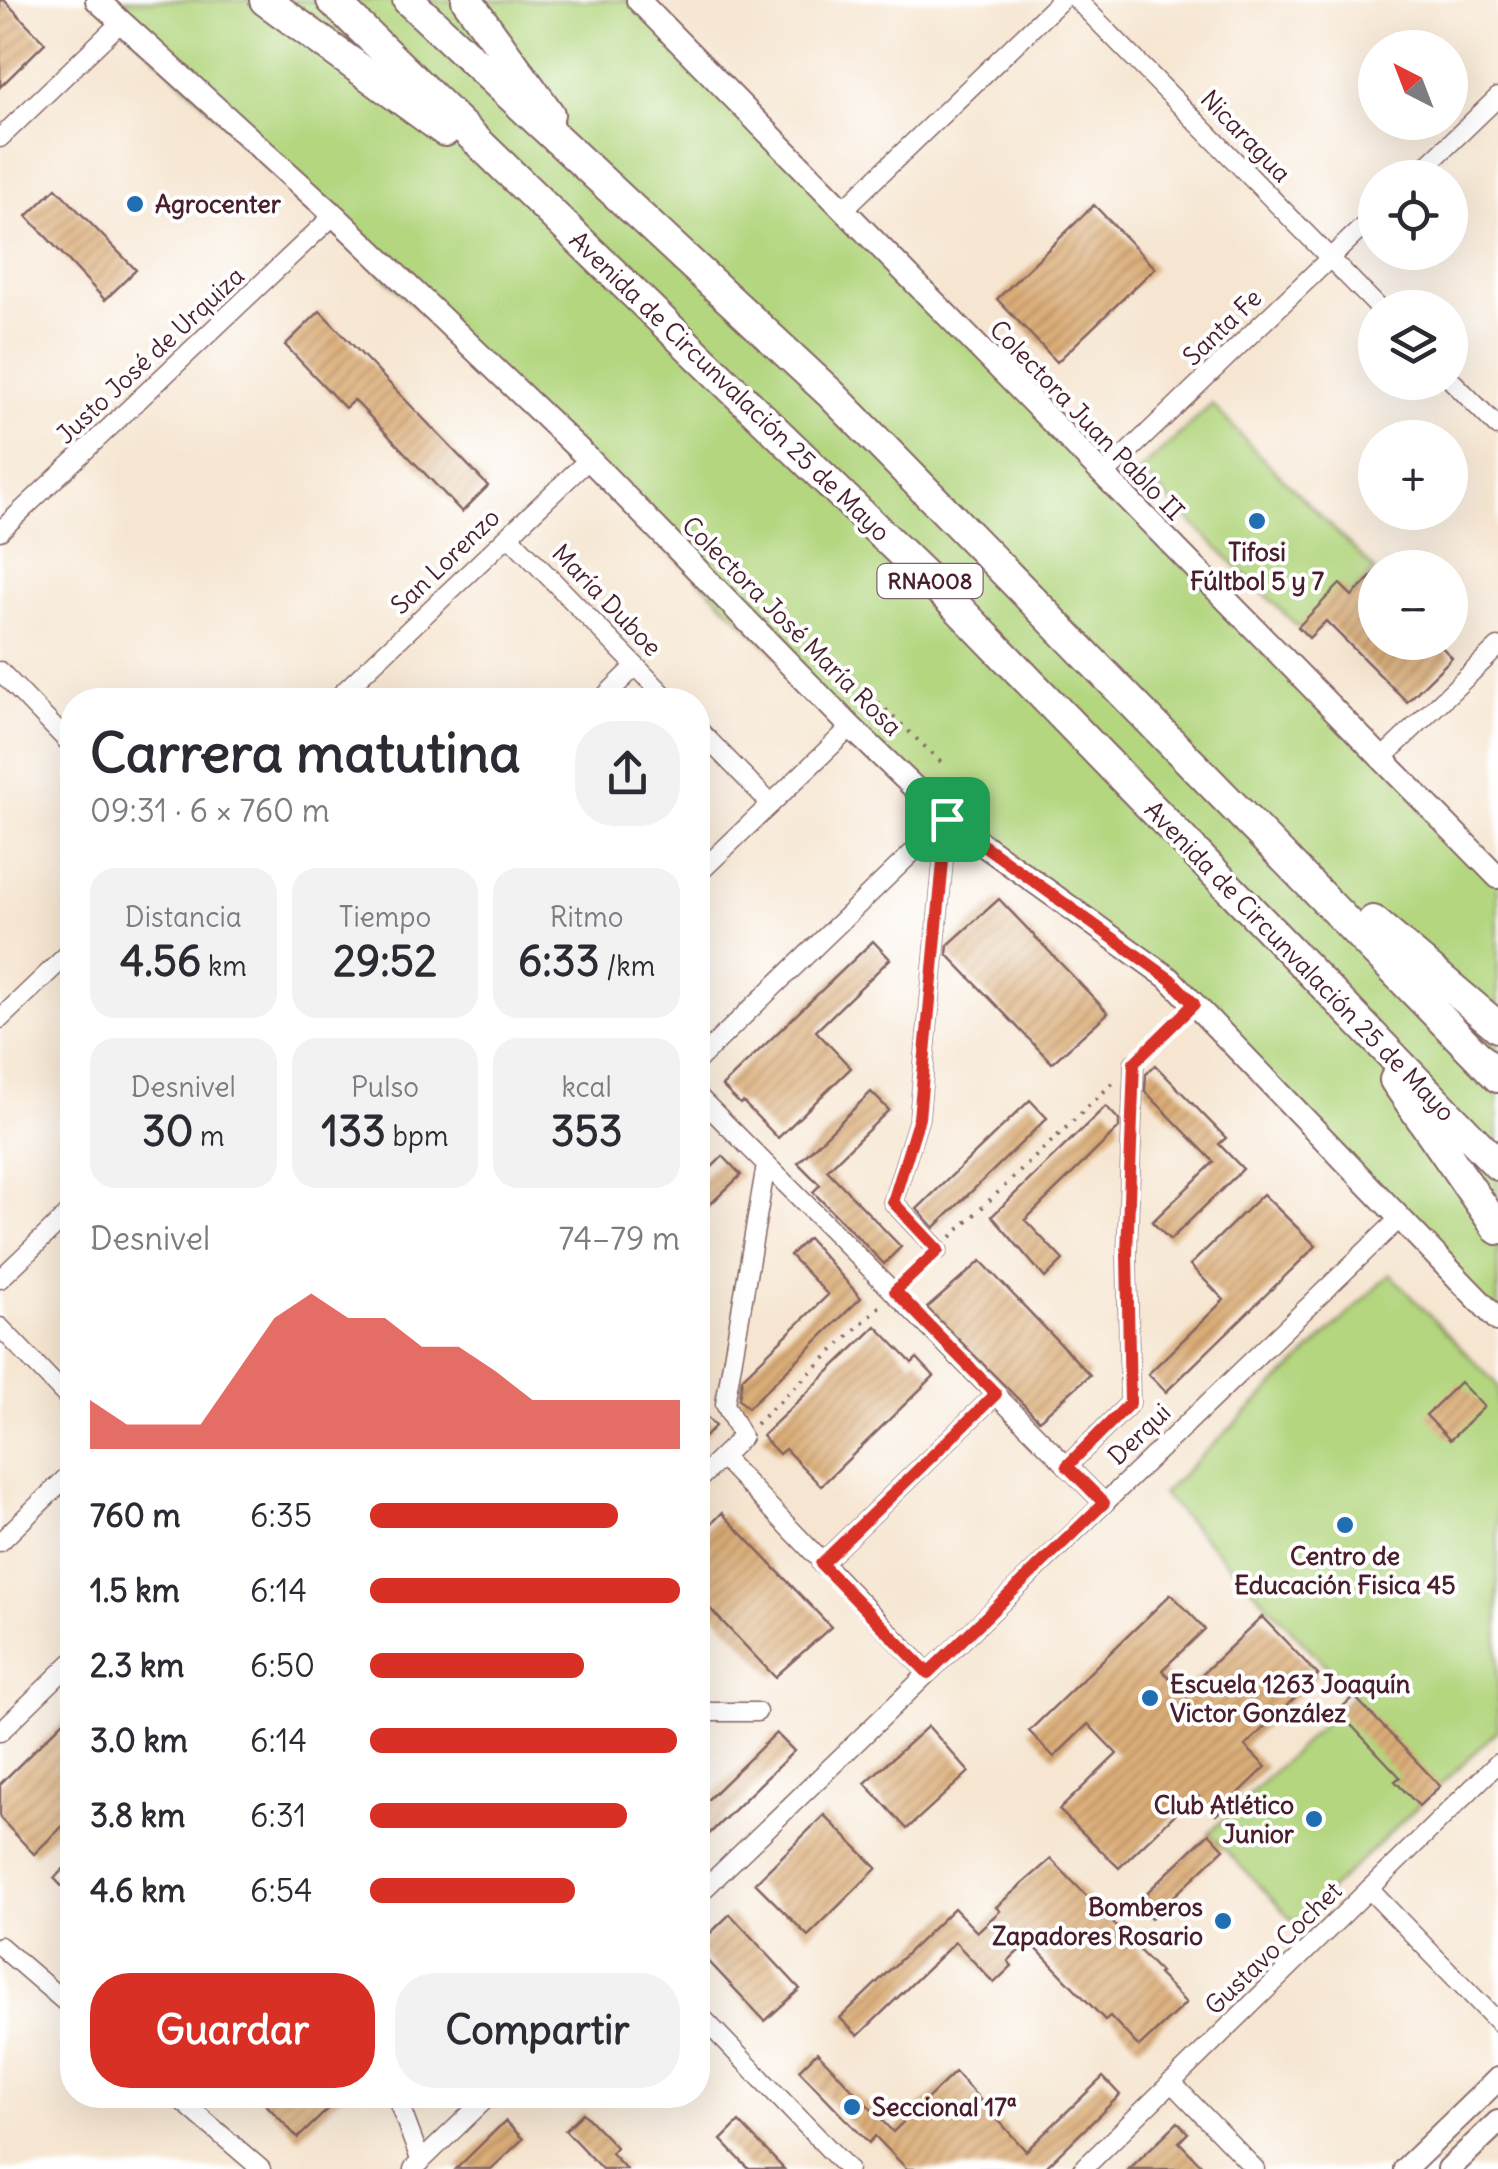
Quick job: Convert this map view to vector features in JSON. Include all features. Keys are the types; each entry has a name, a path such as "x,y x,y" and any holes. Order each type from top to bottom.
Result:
{"highway":[{"path":"266,0 532,194"},
{"name":"Avenida de Circunvalación 25 de Mayo","path":"332,0 959,608 1498,1165"},
{"name":"RNA008","path":"408,0 831,394 1498,1076"},
{"path":"467,0 592,173"},
{"path":"1205,774 1498,1028"},
{"path":"1317,978 1401,1089 1498,1229"}],"main road":[{"name":"Colectora José María Rosa","path":"97,0 334,215 589,459 947,819 1170,979 1498,1320"},
{"name":"Colectora Juan Pablo II","path":"638,0 1498,877"},
{"path":"1413,2166 1498,2079"},
{"path":"1448,2169 1498,2122"}],"street":[{"path":"843,210 1061,0"},
{"name":"Nicaragua","path":"1077,0 1361,290"},
{"path":"0,138 122,20"},
{"path":"1433,160 1498,97"},
{"name":"Justo José de Urquiza","path":"0,531 334,215"},
{"name":"Santa Fe","path":"1104,475 1358,231"},
{"path":"1468,397 1498,427"},
{"name":"San Lorenzo","path":"349,688 589,459"},
{"name":"María Duboe","path":"509,536 657,688"},
{"path":"1380,760 1498,647"},
{"path":"613,688 636,666"},
{"path":"0,670 60,733"},
{"path":"710,862 852,727"},
{"path":"710,742 770,804"},
{"path":"710,1048 947,819"},
{"path":"938,1250 893,1202 919,1118 947,819"},
{"path":"0,1019 60,962"},
{"path":"1067,1466 1130,1403 1127,1255 1134,1063"},
{"path":"710,1108 1104,1503"},
{"path":"710,1468 742,1438 726,1404 766,1165"},
{"name":"Derqui","path":"710,1883 1400,1218"},
{"path":"0,1279 60,1222"},
{"path":"0,1326 60,1389"},
{"path":"821,1564 996,1394"},
{"path":"722,1457 928,1673"},
{"path":"0,1542 60,1484"},
{"path":"0,1732 60,1674"},
{"path":"710,1712 757,1712"},
{"name":"Gustavo Cochet","path":"1083,2169 1498,1763"},
{"path":"1369,1889 1498,2022"},
{"path":"0,1946 60,1998"},
{"path":"710,2025 848,2169"},
{"path":"1172,2082 1256,2169"},
{"path":"190,2108 261,2169"},
{"path":"400,2108 417,2165 476,2108"}],"path":[{"path":"840,666 944,765"},
{"path":"742,1438 1194,1004"}],"green space":[{"path":"97,0 638,0 1498,877 1498,1320 1170,979 947,819"},
{"name":"Tifosi Fúltbol 5 y 7","path":"1212,404 1358,553 1358,588 1309,638 1140,471"},
{"name":"Centro de Educación Fisica 45","path":"1390,1274 1498,1386 1498,1730 1295,1923 1209,1833 1354,1695 1162,1494"}],"building":[{"path":"0,0 45,43 0,87"},
{"path":"56,188 136,270 105,300 27,216"},
{"path":"1094,205 1155,268 1057,362 997,299"},
{"path":"320,311 488,486 462,512 354,400 345,408 285,345"},
{"path":"1340,584 1352,596 1358,590 1358,653 1326,621 1309,638 1298,627"},
{"path":"1365,660 1450,660 1407,702"},
{"path":"999,899 1108,1013 1052,1063 947,954 948,945"},
{"path":"873,941 890,959 816,1031 851,1068 778,1138 722,1086"},
{"path":"1155,1065 1226,1138 1219,1144 1243,1169 1170,1240 1152,1222 1214,1162 1145,1091 1146,1074"},
{"path":"871,1092 889,1110 827,1170 901,1247 884,1264 813,1192 820,1185 798,1163"},
{"path":"1030,1100 1047,1118 934,1228 917,1209"},
{"path":"1106,1106 1119,1120 1119,1128 1025,1220 1063,1260 1045,1278 992,1216"},
{"path":"723,1156 741,1175 710,1205 710,1169"},
{"path":"1263,1194 1316,1246 1166,1392 1148,1374 1224,1300 1190,1265"},
{"path":"808,1238 861,1298 748,1408 739,1399 742,1378 828,1295 790,1255"},
{"path":"981,1261 1090,1375 1039,1420 927,1308"},
{"path":"876,1326 912,1363 917,1358 934,1376 821,1486 785,1449 779,1454 762,1436"},
{"path":"1460,1382 1484,1407 1450,1440 1426,1415"},
{"path":"722,1513 831,1627 775,1677 710,1609 710,1525"},
{"path":"1171,1594 1205,1629 1162,1670 1183,1692 1262,1617 1318,1675 1245,1746 1266,1767 1216,1815 1196,1794 1119,1868 1059,1810 1117,1754 1088,1724 1054,1757 1029,1731"},
{"path":"1354,1696 1440,1786 1419,1806 1395,1781 1400,1777 1338,1711"},
{"path":"60,1725 60,1829 34,1854 0,1818 0,1784"},
{"path":"928,1726 969,1772 907,1829 865,1783"},
{"path":"776,1733 794,1751 710,1833 710,1797"},
{"path":"824,1815 877,1868 808,1936 755,1883"},
{"path":"1209,1833 1224,1849 1151,1918 1137,1902"},
{"path":"1051,1859 1186,2003 1139,2047 1110,2016 1105,2020 1029,1941 1008,1961 1012,1966 994,1983 955,1942 858,2036 840,2018 954,1908 977,1932 1000,1911 996,1907"},
{"path":"730,1914 800,1989 765,2021 710,1963 710,1933"},
{"path":"817,2052 893,2132 955,2072 1026,2151 1103,2077 1120,2095 1044,2169 907,2169 875,2136 869,2143 799,2070"},
{"path":"269,2108 329,2108 298,2138"},
{"path":"583,2113 616,2147 611,2153 626,2169 602,2169 565,2130"},
{"path":"505,2121 523,2139 491,2169 456,2169"},
{"path":"739,2122 784,2169 749,2169 721,2140"},
{"path":"1178,2122 1188,2133 1179,2142 1205,2169 1129,2169"}],"place":[{"name":"Agrocenter","path":"135,204"},
{"name":"Tifosi Fúltbol 5 y 7","path":"1257,521"},
{"name":"Centro de Educación Fisica 45","path":"1345,1525"},
{"name":"Escuela 1263 Joaquín Victor González","path":"1150,1698"},
{"name":"Club Atlético Junior","path":"1314,1819"},
{"name":"Bomberos Zapadores Rosario","path":"1223,1921"},
{"name":"Seccional 17ª","path":"852,2107"}],"route":[{"path":"947,819 1170,979 1194,1004 1134,1063 1127,1255 1130,1403 1067,1466 1104,1503 928,1673 821,1564 996,1394 895,1291 938,1250 893,1202 919,1118 947,819"}]}
